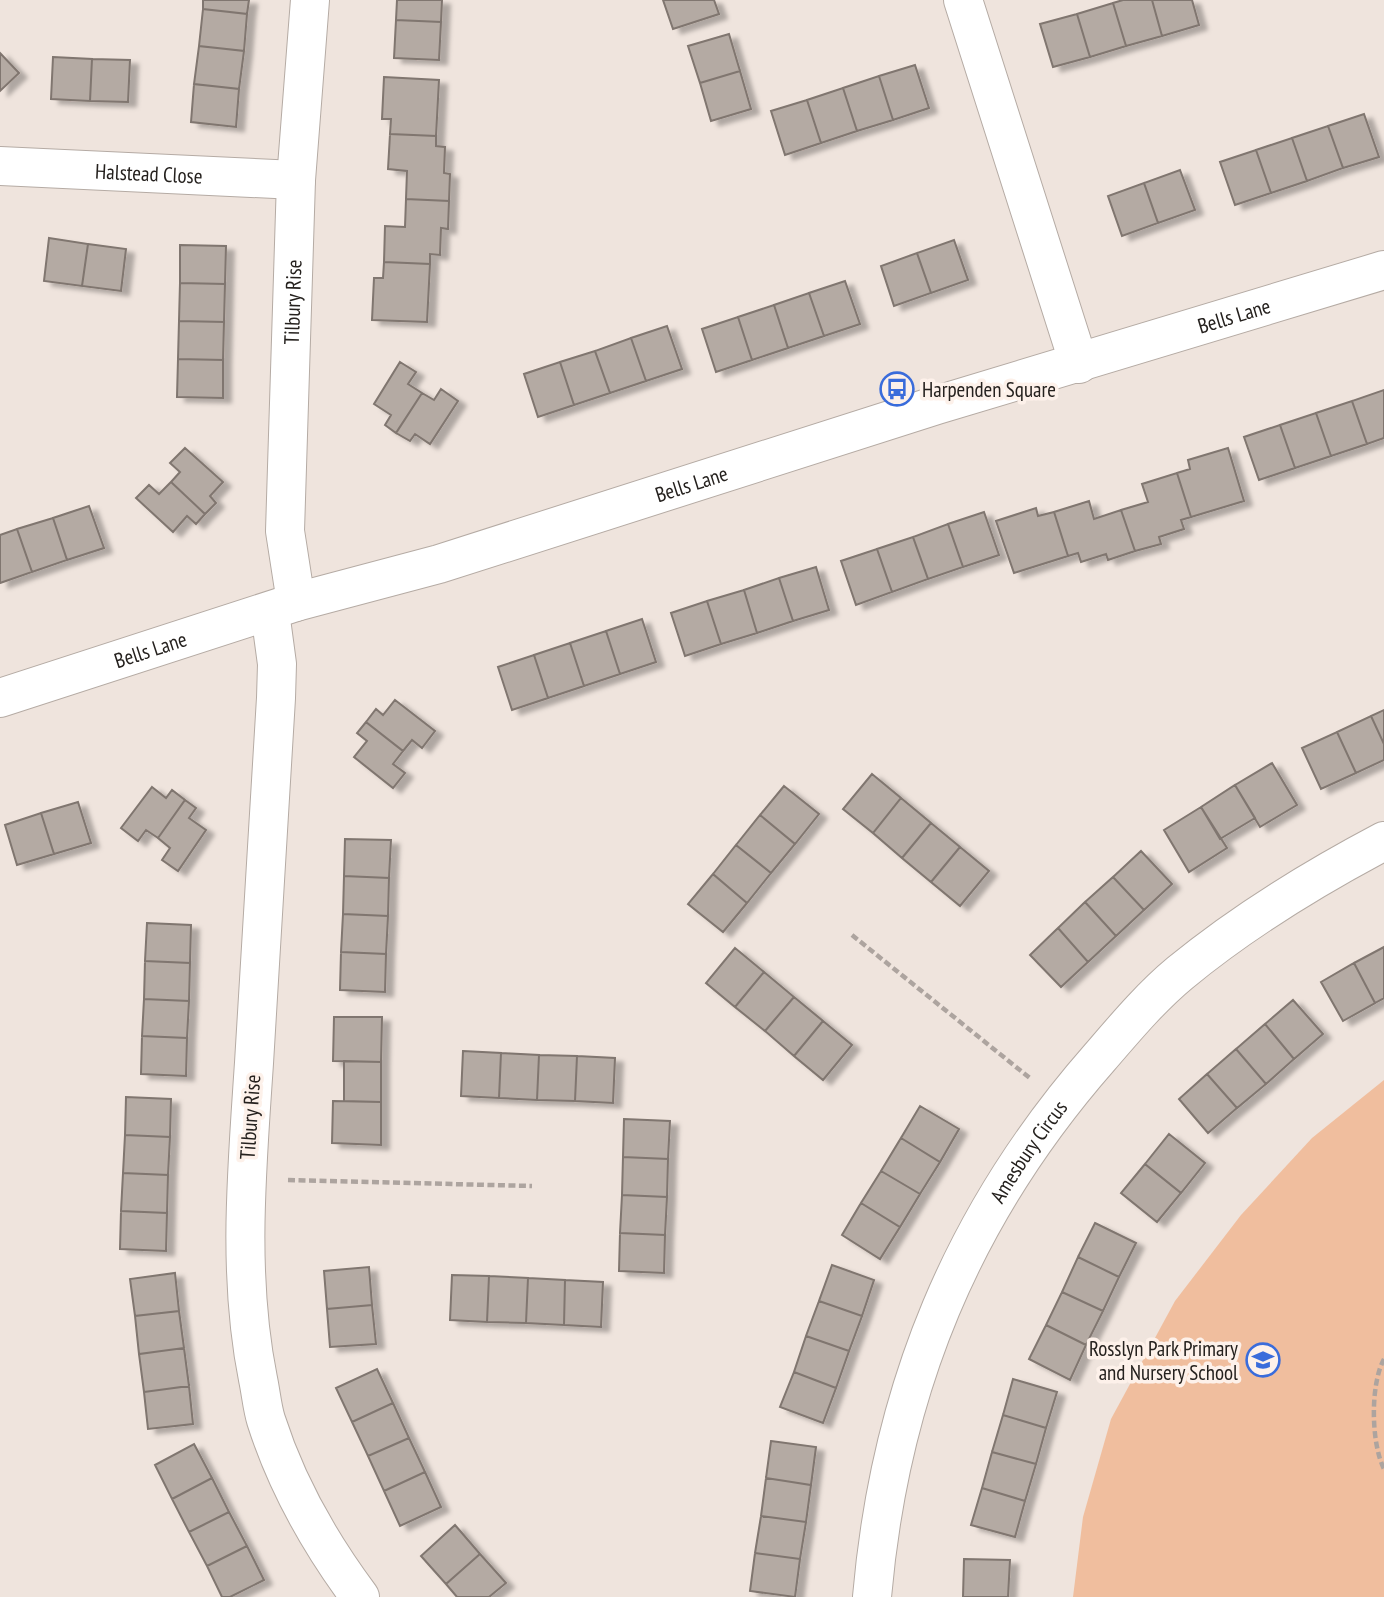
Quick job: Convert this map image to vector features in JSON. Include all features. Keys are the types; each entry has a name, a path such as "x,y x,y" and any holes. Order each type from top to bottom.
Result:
{"street":[{"name":"Tilbury Rise","path":"310,0 296,180 283,607 277,664 247,1179 245,1287 251,1346 266,1419 287,1477 305,1516 330,1557 360,1597"},
{"path":"963,0 1079,364"},
{"name":"Halstead Close","path":"0,166 296,180"},
{"name":"Bells Lane","path":"0,698 283,607 439,564 937,405 1384,271"},
{"name":"Amesbury Circus","path":"872,1597 878,1527 897,1436 924,1346 961,1261 1000,1191 1060,1102 1178,974 1242,926 1313,879 1384,841"}],"path":[{"path":"852,934 1060,1102"},
{"path":"247,1179 532,1186"},
{"path":"1384,1359 1378,1371 1373,1415 1384,1469"}],"shaded area":[{"name":"Rosslyn Park Primary and Nursery School","path":"1384,1080 1384,1597 1073,1597 1083,1517 1111,1419 1175,1301 1241,1215 1312,1138"}],"building":[{"path":"203,0 249,0 247,14 203,9"},
{"path":"397,0 442,0 441,22 396,20"},
{"path":"663,0 714,0 719,14 673,29"},
{"path":"1123,0 1152,0 1162,36 1126,46 1113,3"},
{"path":"1152,0 1192,0 1199,25 1162,36"},
{"path":"1113,3 1126,46 1090,57 1077,14"},
{"path":"203,9 247,14 244,51 199,46"},
{"path":"1077,14 1090,57 1053,67 1040,24"},
{"path":"396,20 441,22 439,60 394,58"},
{"path":"729,34 740,71 700,83 688,46"},
{"path":"199,46 244,51 239,89 194,84"},
{"path":"0,53 19,73 0,91"},
{"path":"53,57 92,59 90,101 51,99"},
{"path":"92,59 130,60 128,102 90,101"},
{"path":"915,65 929,108 893,120 879,76"},
{"path":"740,71 751,109 711,121 700,83"},
{"path":"879,76 893,120 857,131 843,88"},
{"path":"384,77 439,80 436,136 390,134 391,119 382,119"},
{"path":"194,84 239,89 236,127 191,122"},
{"path":"843,88 857,131 821,143 807,100"},
{"path":"807,100 821,143 785,155 771,111"},
{"path":"1364,114 1379,157 1343,168 1328,126"},
{"path":"1328,126 1343,168 1307,181 1292,138"},
{"path":"390,134 436,136 436,146 445,147 444,173 450,174 449,201 406,199 407,171 388,169"},
{"path":"1292,138 1307,181 1271,193 1256,150"},
{"path":"1256,150 1271,193 1235,205 1220,162"},
{"path":"1180,170 1195,210 1158,223 1144,183"},
{"path":"1144,183 1158,223 1122,236 1108,196"},
{"path":"406,199 449,201 448,229 441,228 440,255 430,254 430,264 384,262 385,226 405,227"},
{"path":"49,238 88,244 82,286 44,281"},
{"path":"954,240 968,280 931,293 917,253"},
{"path":"88,244 126,249 121,291 82,286"},
{"path":"180,245 226,246 225,284 180,283"},
{"path":"917,253 931,293 894,306 881,266"},
{"path":"384,262 430,264 427,322 372,320 374,278 383,278"},
{"path":"845,281 860,324 824,336 809,293"},
{"path":"180,283 225,284 224,322 179,321"},
{"path":"809,293 824,336 788,348 774,305"},
{"path":"774,305 788,348 752,360 738,317"},
{"path":"738,317 752,360 716,372 702,329"},
{"path":"179,321 224,322 223,360 178,359"},
{"path":"667,326 682,369 646,381 631,338"},
{"path":"631,338 646,381 610,393 595,351"},
{"path":"595,351 610,393 574,405 560,362"},
{"path":"178,359 223,360 223,398 177,397"},
{"path":"400,362 416,372 408,384 422,393 396,433 385,425 391,415 374,404"},
{"path":"560,362 574,405 538,417 524,374"},
{"path":"441,389 458,401 430,444 415,434 410,441 396,433 422,393 434,400"},
{"path":"1384,390 1384,438 1367,444 1352,401"},
{"path":"1352,401 1367,444 1331,456 1316,413"},
{"path":"1316,413 1331,456 1295,468 1280,425"},
{"path":"1280,425 1295,468 1259,480 1244,437"},
{"path":"185,448 223,482 210,496 216,503 205,514 171,482 180,472 170,463"},
{"path":"1228,448 1244,501 1191,517 1177,473 1190,469 1188,460"},
{"path":"1177,473 1191,517 1181,520 1184,529 1159,537 1161,544 1135,551 1121,510 1148,502 1142,484"},
{"path":"171,482 205,514 196,524 187,516 173,532 136,498 149,485 159,494"},
{"path":"1089,501 1094,519 1121,510 1135,551 1108,560 1106,554 1081,562 1078,553 1068,556 1054,512"},
{"path":"89,506 104,548 67,560 53,518"},
{"path":"1036,508 1038,516 1054,512 1068,556 1014,573 996,521"},
{"path":"984,512 999,555 963,567 948,524"},
{"path":"53,518 67,560 32,572 17,529"},
{"path":"948,524 963,567 928,579 913,537"},
{"path":"17,529 32,572 0,583 0,535"},
{"path":"913,537 928,579 892,592 877,549"},
{"path":"877,549 892,592 856,605 841,561"},
{"path":"816,567 829,610 793,621 779,578"},
{"path":"779,578 793,621 757,633 744,590"},
{"path":"744,590 757,633 721,644 707,601"},
{"path":"707,601 721,644 685,656 671,613"},
{"path":"642,619 656,662 620,674 606,631"},
{"path":"606,631 620,674 584,686 570,643"},
{"path":"570,643 584,686 548,698 534,655"},
{"path":"534,655 548,698 512,710 498,667"},
{"path":"395,700 435,731 422,748 412,740 403,751 366,722 376,709 383,715"},
{"path":"1384,710 1384,744 1371,716"},
{"path":"1371,716 1384,744 1384,760 1356,773 1337,732"},
{"path":"366,722 403,751 393,764 405,773 393,788 354,757 367,741 357,733"},
{"path":"1337,732 1356,773 1321,789 1302,748"},
{"path":"1272,763 1297,805 1260,827 1235,785"},
{"path":"872,774 901,798 873,833 843,809"},
{"path":"1235,785 1255,818 1220,839 1201,807"},
{"path":"784,786 819,814 795,844 760,815"},
{"path":"152,787 166,798 172,790 185,800 158,838 146,830 138,841 121,828"},
{"path":"901,798 931,823 902,858 873,833"},
{"path":"185,800 196,808 189,818 206,830 178,871 162,860 170,848 158,838"},
{"path":"78,802 91,843 54,854 41,813"},
{"path":"1201,807 1227,848 1189,872 1164,830"},
{"path":"41,813 54,854 17,865 5,825"},
{"path":"760,815 795,844 771,873 736,845"},
{"path":"931,823 960,847 931,882 902,858"},
{"path":"345,839 391,840 389,878 344,876"},
{"path":"736,845 771,873 747,903 713,874"},
{"path":"960,847 989,871 960,906 931,882"},
{"path":"1141,851 1172,884 1144,910 1113,877"},
{"path":"713,874 747,903 723,932 688,904"},
{"path":"344,876 389,878 388,916 343,914"},
{"path":"1113,877 1144,910 1116,936 1085,902"},
{"path":"1085,902 1116,936 1088,962 1058,928"},
{"path":"343,914 388,916 386,954 341,952"},
{"path":"147,923 191,925 190,963 145,961"},
{"path":"1058,928 1088,962 1061,987 1030,955"},
{"path":"1384,947 1384,998 1375,1003 1354,963"},
{"path":"735,948 764,972 735,1007 706,983"},
{"path":"341,952 386,954 385,992 340,990"},
{"path":"145,961 190,963 189,1001 144,999"},
{"path":"1354,963 1375,1003 1343,1021 1321,982"},
{"path":"764,972 794,997 765,1031 735,1007"},
{"path":"794,997 823,1021 794,1056 765,1031"},
{"path":"144,999 189,1001 187,1038 142,1036"},
{"path":"1293,1000 1323,1034 1294,1059 1265,1024"},
{"path":"334,1017 382,1017 381,1062 333,1061"},
{"path":"823,1021 852,1045 823,1080 794,1056"},
{"path":"1265,1024 1294,1059 1266,1084 1236,1049"},
{"path":"142,1036 187,1038 186,1076 141,1074"},
{"path":"1236,1049 1266,1084 1237,1108 1207,1074"},
{"path":"463,1051 501,1053 499,1098 461,1096"},
{"path":"501,1053 539,1055 537,1100 499,1098"},
{"path":"539,1055 577,1056 575,1101 537,1100"},
{"path":"577,1056 615,1058 613,1103 575,1101"},
{"path":"344,1061 381,1062 381,1102 344,1101"},
{"path":"1207,1074 1237,1108 1208,1133 1179,1099"},
{"path":"126,1097 171,1099 170,1137 125,1135"},
{"path":"333,1101 381,1102 381,1145 332,1143"},
{"path":"920,1106 959,1129 940,1162 901,1138"},
{"path":"624,1119 670,1121 668,1159 623,1157"},
{"path":"1169,1134 1205,1163 1181,1193 1145,1164"},
{"path":"125,1135 170,1137 168,1175 123,1173"},
{"path":"901,1138 940,1162 920,1194 881,1171"},
{"path":"623,1157 668,1159 667,1197 622,1195"},
{"path":"1145,1164 1181,1193 1157,1222 1121,1193"},
{"path":"881,1171 920,1194 900,1227 861,1203"},
{"path":"123,1173 168,1175 167,1213 121,1211"},
{"path":"622,1195 667,1197 665,1235 620,1233"},
{"path":"861,1203 900,1227 880,1259 842,1235"},
{"path":"121,1211 167,1213 166,1251 120,1249"},
{"path":"1095,1223 1136,1243 1119,1277 1078,1257"},
{"path":"620,1233 665,1235 664,1273 619,1271"},
{"path":"1078,1257 1119,1277 1103,1311 1062,1292"},
{"path":"832,1265 874,1280 862,1316 819,1301"},
{"path":"369,1267 372,1305 327,1309 324,1271"},
{"path":"175,1273 179,1311 135,1316 130,1279"},
{"path":"452,1275 489,1276 487,1322 450,1320"},
{"path":"489,1276 528,1278 526,1323 487,1322"},
{"path":"528,1278 565,1280 564,1325 526,1323"},
{"path":"565,1280 603,1282 601,1327 564,1325"},
{"path":"1062,1292 1103,1311 1086,1345 1046,1325"},
{"path":"819,1301 862,1316 849,1351 806,1336"},
{"path":"372,1305 376,1344 330,1347 327,1309"},
{"path":"179,1311 184,1348 139,1354 135,1316"},
{"path":"1046,1325 1086,1345 1070,1380 1029,1359"},
{"path":"806,1336 849,1351 836,1388 794,1372"},
{"path":"184,1348 189,1386 144,1392 139,1354"},
{"path":"377,1369 393,1403 352,1422 336,1388"},
{"path":"794,1372 836,1388 823,1423 780,1407"},
{"path":"1013,1379 1057,1392 1046,1428 1003,1415"},
{"path":"189,1386 193,1424 148,1429 144,1392"},
{"path":"393,1403 409,1438 368,1456 352,1422"},
{"path":"1003,1415 1046,1428 1036,1464 992,1452"},
{"path":"409,1438 425,1472 384,1491 368,1456"},
{"path":"771,1441 816,1447 811,1485 766,1478"},
{"path":"194,1444 212,1478 172,1499 155,1465"},
{"path":"992,1452 1036,1464 1025,1501 982,1488"},
{"path":"425,1472 441,1507 400,1526 384,1491"},
{"path":"212,1478 229,1512 189,1532 172,1499"},
{"path":"766,1478 811,1485 806,1522 761,1516"},
{"path":"982,1488 1025,1501 1015,1537 971,1525"},
{"path":"229,1512 247,1546 207,1566 189,1532"},
{"path":"761,1516 806,1522 800,1559 755,1553"},
{"path":"455,1525 480,1554 446,1584 421,1556"},
{"path":"247,1546 264,1580 230,1597 222,1597 207,1566"},
{"path":"755,1553 800,1559 795,1597 750,1591"},
{"path":"480,1554 506,1583 489,1597 457,1597 446,1584"},
{"path":"964,1559 1010,1560 1008,1597 963,1597"}],"place":[{"name":"Harpenden Square","path":"897,389"},
{"name":"Rosslyn Park Primary and Nursery School","path":"1263,1360"}]}
